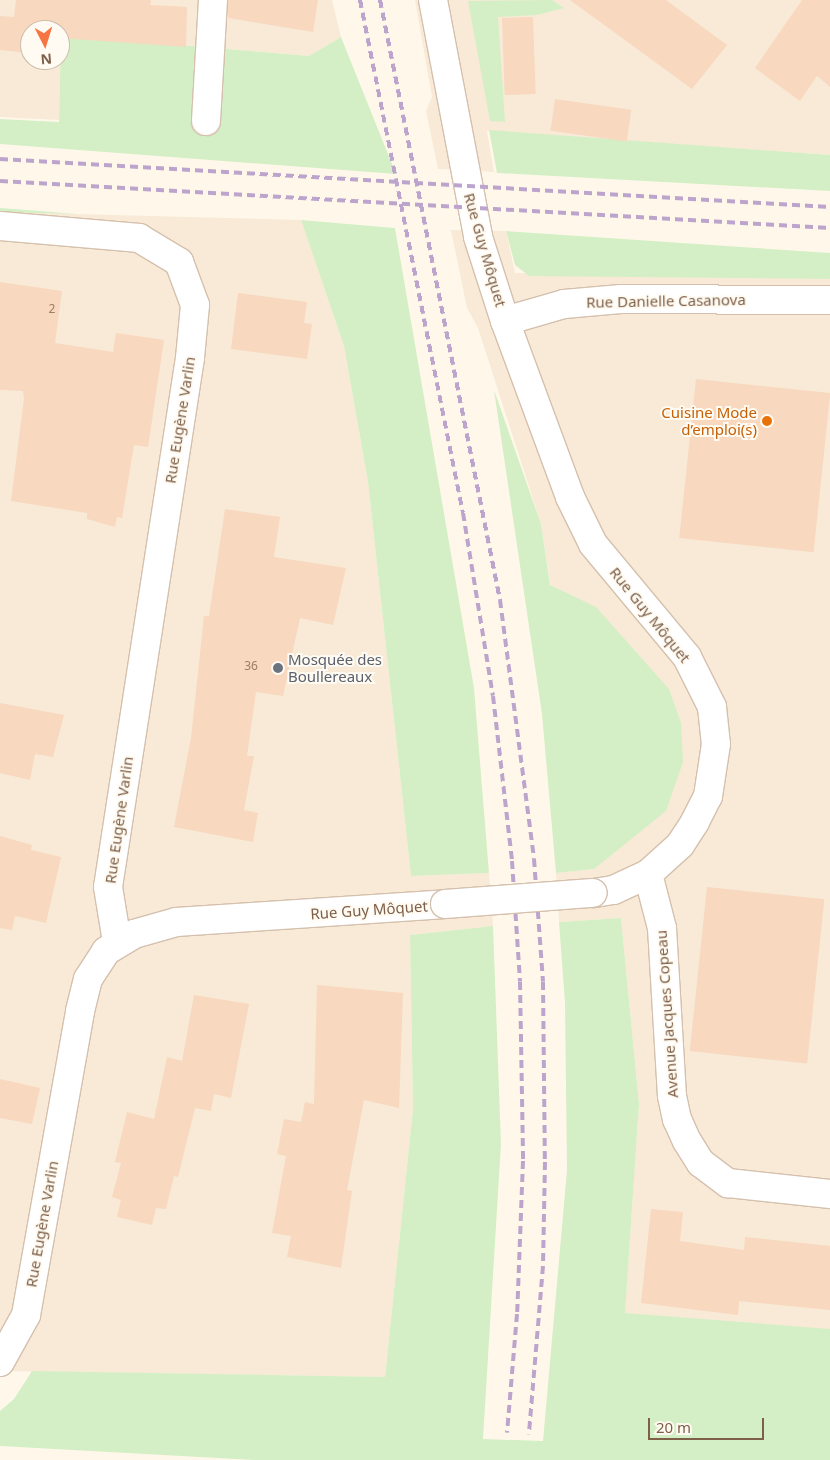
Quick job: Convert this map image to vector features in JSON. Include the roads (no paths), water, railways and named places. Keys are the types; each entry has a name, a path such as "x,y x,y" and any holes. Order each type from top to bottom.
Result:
{"street":[{"path":"206,121 213,0"},
{"name":"Rue Guy Môquet","path":"117,942 176,922 445,904 613,890 648,874 680,845 708,796 716,744 712,707 687,657 593,544 570,497 505,321 478,236 433,0"},
{"name":"Rue Eugène Varlin","path":"0,226 140,238 178,262 195,306 190,358 108,887 117,942 96,963 88,978 26,1315 0,1362"},
{"name":"Rue Danielle Casanova","path":"505,321 564,304 621,299 830,300"},
{"name":"Avenue Jacques Copeau","path":"648,874 662,928 672,1096 677,1119 687,1141 701,1163 728,1183 830,1194"}],"railway":[{"path":"360,0 463,513 493,696 512,861 520,982 523,1161 517,1314 507,1433"},
{"path":"380,0 500,600 534,859 543,982 545,1162 543,1266 529,1434"},
{"path":"0,159 830,207"},
{"path":"0,181 830,228"}],"place":[{"name":"Cuisine Mode d’emploi(s)","path":"767,421"},
{"name":"Mosquée des Boullereaux","path":"278,668"}]}
